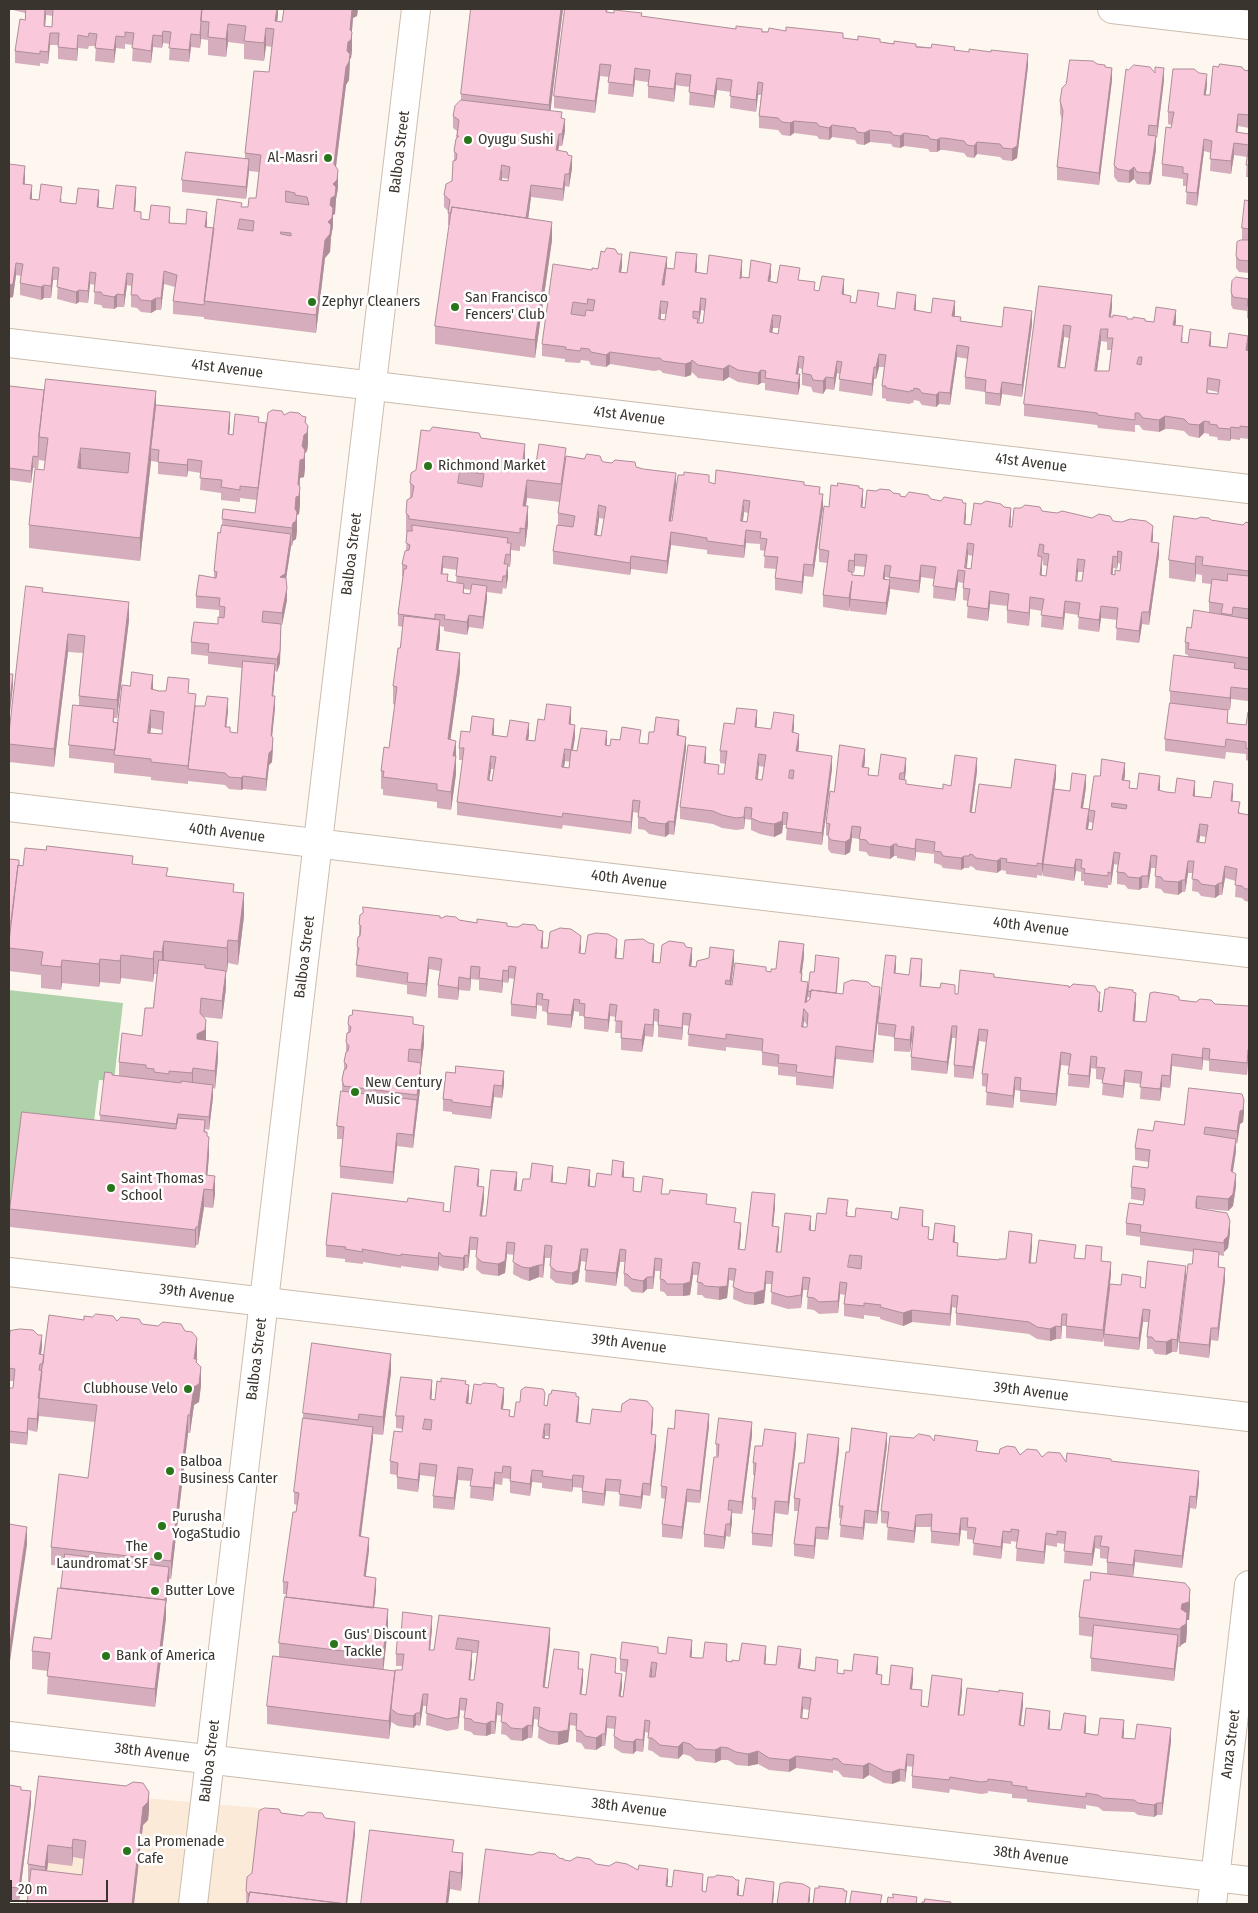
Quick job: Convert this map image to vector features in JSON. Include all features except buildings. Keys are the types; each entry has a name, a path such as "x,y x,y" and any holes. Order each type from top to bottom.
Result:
{"street":[{"name":"Balboa Street","path":"193,1904 416,9"},
{"path":"1112,9 1249,25"},
{"name":"41st Avenue","path":"9,343 1249,489"},
{"name":"40th Avenue","path":"9,807 1249,953"},
{"name":"39th Avenue","path":"9,1272 1249,1417"},
{"name":"Anza Street","path":"1212,1904 1249,1585"},
{"name":"38th Avenue","path":"9,1736 1249,1881"}],"shaded area":[{"path":"42,1786 156,1799 282,1810 269,1904 27,1904"}],"green space":[{"path":"9,990 123,1003 114,1081 99,1080 92,1138 11,1218 9,1218"}],"place":[{"name":"Oyugu Sushi","path":"468,140"},
{"name":"Al-Masri","path":"328,158"},
{"name":"Zephyr Cleaners","path":"312,302"},
{"name":"San Francisco Fencers' Club","path":"455,307"},
{"name":"Richmond Market","path":"428,466"},
{"name":"New Century Music","path":"355,1092"},
{"name":"Saint Thomas School","path":"111,1188"},
{"name":"Clubhouse Velo","path":"188,1389"},
{"name":"Balboa Business Canter","path":"170,1471"},
{"name":"Purusha YogaStudio","path":"162,1526"},
{"name":"The Laundromat SF","path":"158,1556"},
{"name":"Butter Love","path":"155,1591"},
{"name":"Gus' Discount Tackle","path":"334,1644"},
{"name":"Bank of America","path":"106,1656"},
{"name":"La Promenade Cafe","path":"127,1851"}]}
